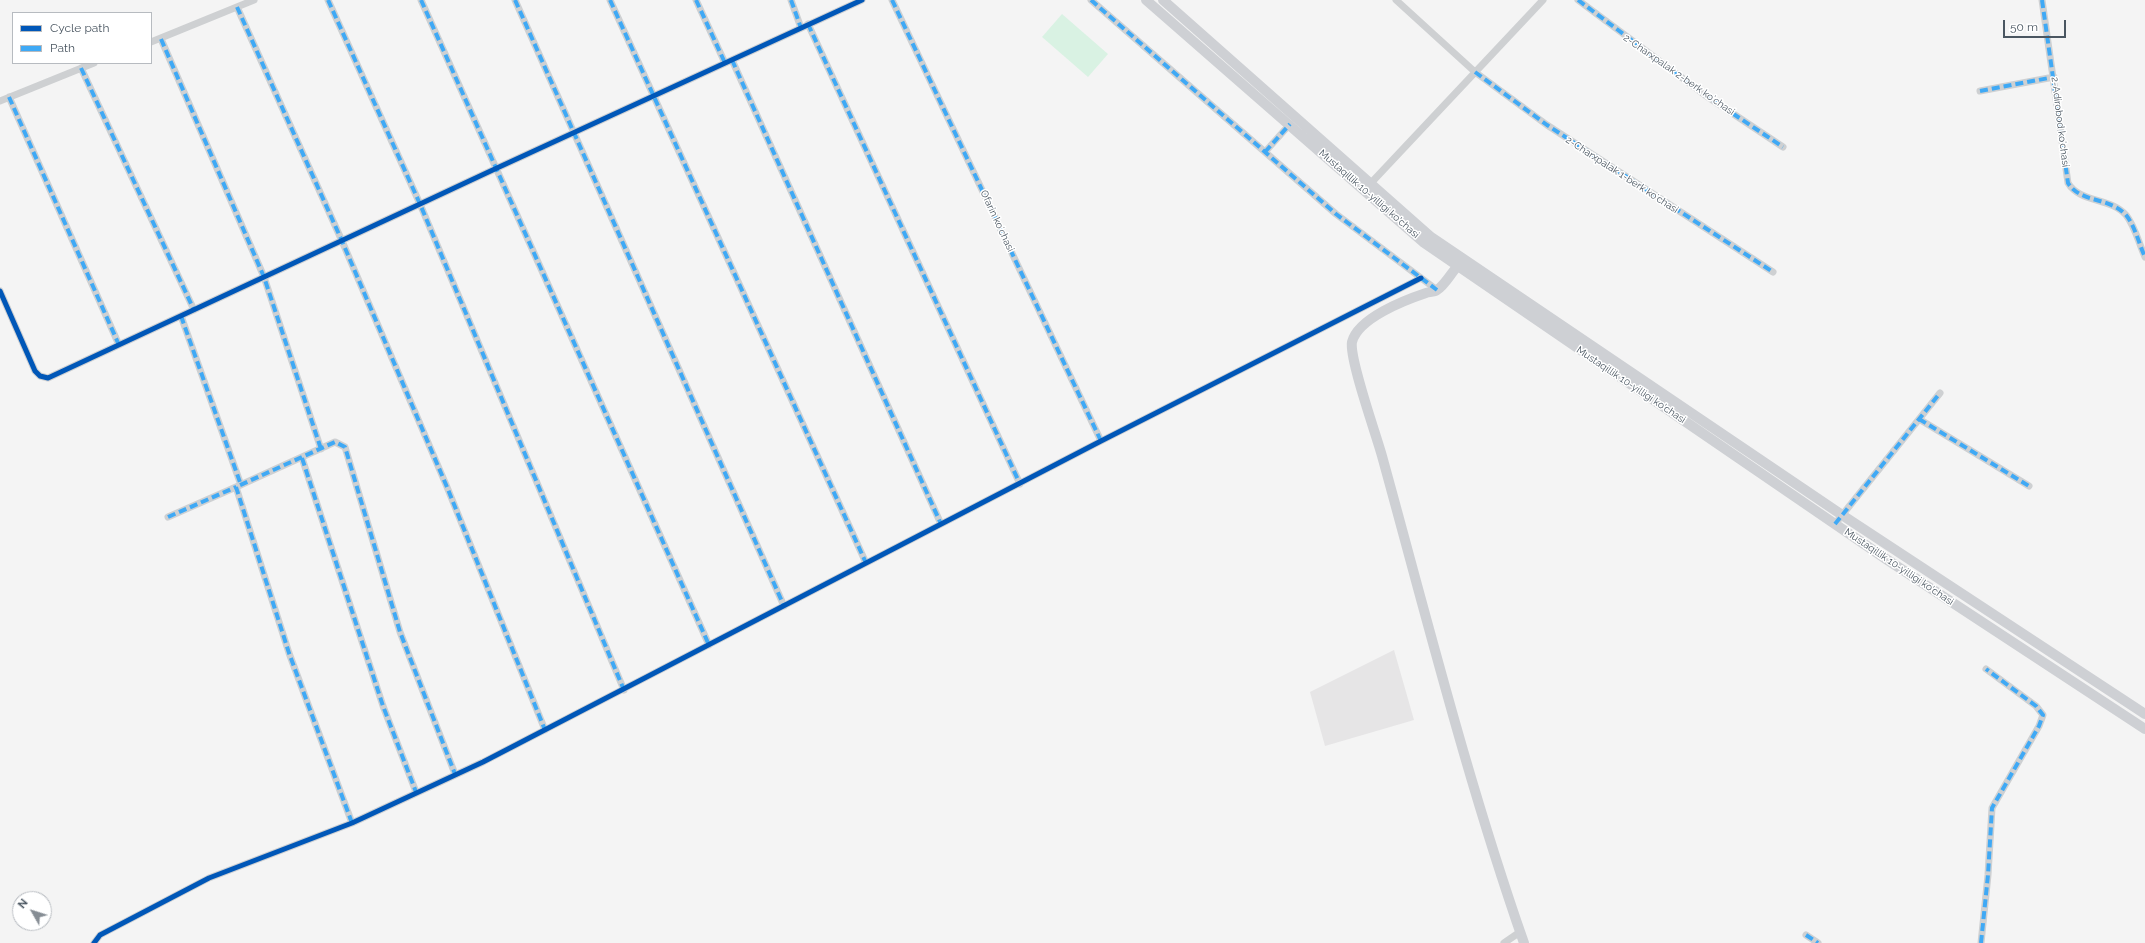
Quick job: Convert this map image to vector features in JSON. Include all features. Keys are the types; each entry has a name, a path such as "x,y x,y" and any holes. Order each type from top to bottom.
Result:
{"main road":[{"name":"Mustaqillik 10-yilligi ko'chasi","path":"1146,0 1286,128 1423,242 1457,267 1835,524 2145,729"},
{"name":"Mustaqillik 10-yilligi ko'chasi","path":"1163,0 1431,237 1842,515 2145,714"},
{"path":"1457,267 1437,290 1426,293 1383,312 1363,325 1356,333 1352,343 1353,355 1427,625 1524,943"}],"street":[{"path":"152,42 254,0"},
{"path":"328,0 420,204 624,690"},
{"path":"421,0 709,645"},
{"path":"515,0 784,606"},
{"path":"610,0 866,563"},
{"path":"696,0 725,63"},
{"path":"791,0 801,28"},
{"path":"0,291 35,371 40,376 48,378 496,168 654,97 862,0"},
{"name":"Ofarin koʻchasi","path":"892,0 1101,441"},
{"path":"1091,0 1336,214 1437,290"},
{"name":"2-Charxpalak 1-berk koʻchasi","path":"1396,0 1475,72 1546,125 1773,272"},
{"path":"1371,183 1543,0"},
{"name":"2-Charxpalak 2-berk koʻchasi","path":"1578,0 1705,95 1782,147"},
{"name":"2-Adirobod koʻchasi","path":"2042,0 2068,183 2076,193 2104,201 2122,211 2130,223 2145,257"},
{"path":"237,6 342,241 447,487 545,730"},
{"path":"808,24 1020,484"},
{"path":"161,39 264,277 321,449"},
{"path":"732,60 942,524"},
{"path":"0,101 91,64"},
{"path":"81,68 194,310"},
{"path":"1980,91 2054,77"},
{"path":"8,97 119,345"},
{"path":"1265,152 1286,128"},
{"path":"94,943 100,935 209,878 352,823 483,762 1101,441 1421,278"},
{"path":"181,316 239,486 289,653 352,823"},
{"path":"1835,524 1940,393"},
{"path":"1919,419 2029,486"},
{"path":"168,517 336,442 343,444 346,449 400,632 455,774"},
{"path":"302,458 383,706 416,792"},
{"path":"1981,943 1988,875 1992,808 2039,726 2043,715 2036,706 1986,670"},
{"path":"1504,943 1520,932"},
{"path":"1806,935 1818,943"}],"shaded area":[{"path":"1394,650 1414,720 1325,746 1310,692"}],"green space":[{"path":"1062,14 1108,54 1088,77 1042,37"}],"marked path":[{"path":"328,0 420,204 624,690"},
{"path":"421,0 709,645"},
{"path":"515,0 784,606"},
{"path":"610,0 866,563"},
{"path":"696,0 725,63"},
{"path":"791,0 801,28"},
{"path":"892,0 1101,441"},
{"path":"1091,0 1336,214 1437,290"},
{"path":"1578,0 1705,95 1783,147"},
{"path":"2042,0 2068,183 2080,194 2112,205 2126,215 2145,257"},
{"path":"237,7 342,241 447,487 545,730"},
{"path":"808,24 1020,484"},
{"path":"161,39 264,277 321,449"},
{"path":"732,60 941,524"},
{"path":"81,68 194,310"},
{"path":"1475,72 1547,125 1773,272"},
{"path":"1980,91 2054,77"},
{"path":"9,97 119,345"},
{"path":"1265,152 1290,124"},
{"path":"181,316 241,485"},
{"path":"1835,524 1940,393"},
{"path":"1919,419 2029,486"},
{"path":"352,823 289,653 236,487 335,442 345,447 400,632 455,774"},
{"path":"302,458 383,706 416,792"},
{"path":"168,517 236,487"},
{"path":"1981,943 1988,875 1992,808 2039,726 2043,715 2036,706 1986,669"},
{"path":"1806,935 1818,943"}],"cycle path":[{"path":"0,291 35,371 40,376 48,378 497,168 862,0"},
{"path":"94,943 100,935 209,878 352,823 483,762 1101,441 1421,278"}]}
